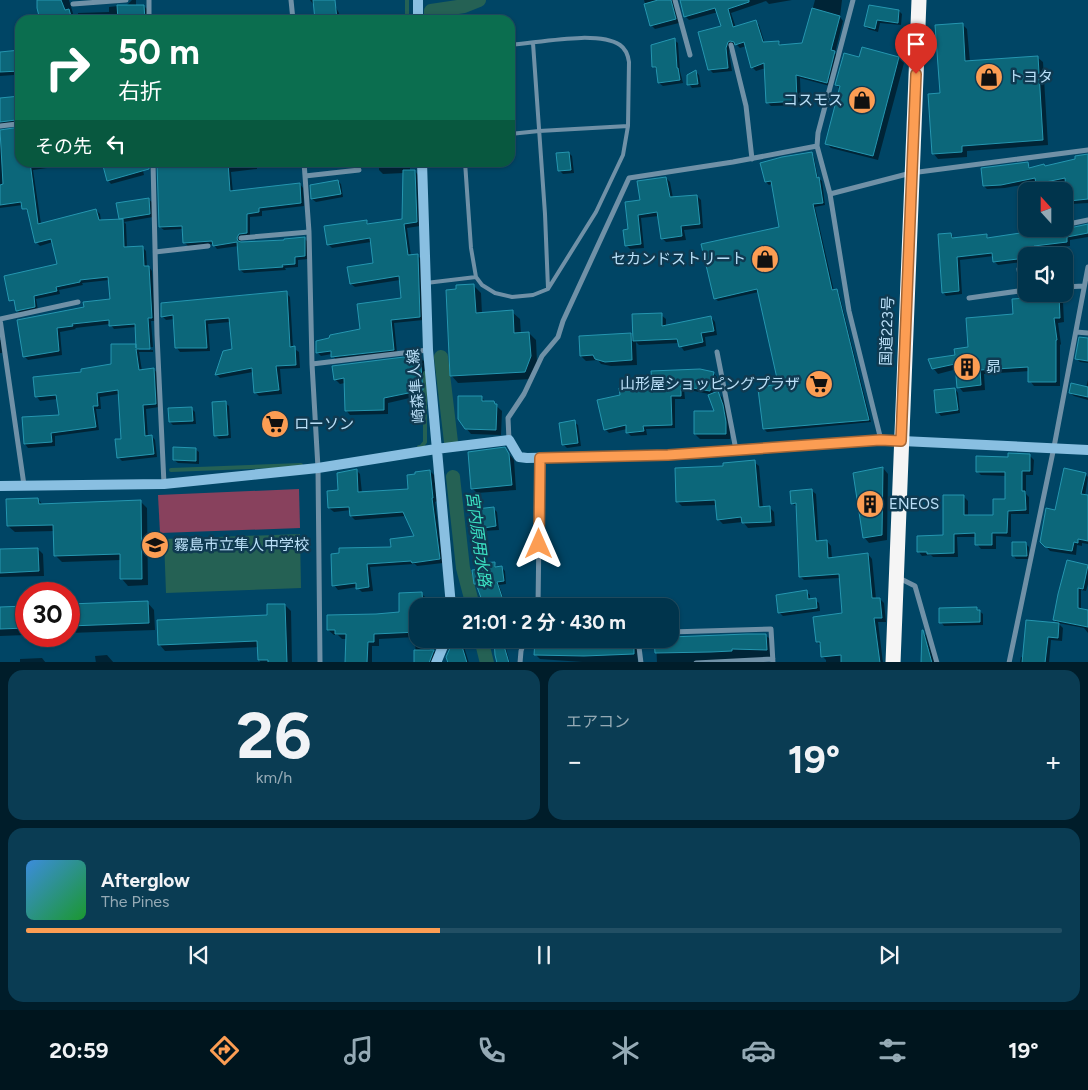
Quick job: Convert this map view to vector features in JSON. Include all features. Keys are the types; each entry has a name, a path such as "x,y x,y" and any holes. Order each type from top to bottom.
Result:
{"highway":[{"name":"国道223号","path":"893,662 919,0"}],"street":[{"path":"73,4 126,0"},
{"path":"149,0 149,15"},
{"path":"291,0 292,15"},
{"path":"418,0 418,15"},
{"path":"675,0 690,55"},
{"path":"853,0 818,133 818,146 830,194 849,311 880,440"},
{"path":"731,45 746,106 752,159"},
{"path":"0,126 15,124"},
{"path":"818,146 752,159 629,178 563,321 558,337 542,356 524,394 508,418 509,440 519,458 668,455 880,440 1088,450"},
{"path":"830,194 911,173 1088,150"},
{"path":"153,167 164,484"},
{"path":"304,167 310,232 312,364 318,468 320,662"},
{"name":"崎森隼人線","path":"422,167 428,350 450,598"},
{"path":"305,176 359,170"},
{"path":"1073,223 1088,220"},
{"path":"241,238 310,232"},
{"path":"155,252 208,246"},
{"path":"1009,662 1054,447 1088,267"},
{"path":"1073,287 1084,286"},
{"path":"969,298 1018,291"},
{"path":"24,485 0,319 78,302"},
{"path":"1076,332 1088,333"},
{"path":"312,364 428,350"},
{"path":"717,352 736,450"},
{"path":"0,486 164,484 318,468 436,449 509,440"},
{"path":"538,598 540,458"},
{"path":"897,577 915,586 937,662"},
{"path":"679,632 771,629 773,661 696,662"},
{"path":"436,662 442,648"},
{"path":"520,662 522,648"},
{"path":"639,648 641,662"}],"lane":[{"path":"465,167 471,248 476,277 482,285 495,293 512,297 533,295 548,289 596,212 623,155 628,126 628,54 622,46 593,37 515,45"},
{"path":"533,43 545,214 548,289"},
{"path":"515,133 628,126"},
{"path":"426,283 476,277"}],"shaded area":[{"path":"299,489 300,528 160,533 158,495"},
{"path":"300,534 301,588 166,593 164,539"}],"building":[{"path":"37,0 61,0 65,10 69,9 71,15 39,15"},
{"path":"313,0 335,0 336,15 314,15"},
{"path":"658,0 671,0 676,19 650,26 644,4"},
{"path":"680,0 749,0 749,2 728,9 733,27 756,20 763,42 779,41 779,45 802,43 812,8 840,16 831,50 835,51 827,83 796,75 797,101 766,103 764,63 751,68 744,42 735,45 734,42 730,41 726,48 728,68 708,70 698,32 721,26 715,8 684,17"},
{"path":"117,5 144,5 145,15 118,15"},
{"path":"869,5 899,10 898,23 877,20 875,29 864,26"},
{"name":"トヨタ","path":"963,23 965,61 1038,56 1043,140 962,146 962,152 932,154 928,94 940,93 935,25"},
{"path":"675,38 677,68 680,80 658,83 656,67 652,67 651,45"},
{"name":"コスモス","path":"862,47 899,57 873,156 825,144 840,86 835,85 844,53 859,57"},
{"path":"15,50 15,71 0,72 0,52"},
{"path":"696,70 698,84 687,85 687,75"},
{"path":"15,96 15,120 0,122 0,98"},
{"path":"15,128 15,167 31,167 38,224 96,209 99,220 123,219 124,247 143,246 144,266 149,266 152,318 148,318 150,349 136,349 139,370 154,368 156,404 143,405 145,436 152,435 154,454 117,458 115,439 121,439 118,390 97,393 98,406 93,406 96,427 51,433 52,442 24,444 22,417 59,415 56,395 35,397 33,377 81,372 81,369 111,364 111,344 136,344 135,324 109,326 109,320 72,324 73,326 57,328 59,351 23,357 17,320 84,307 83,302 110,299 108,277 80,280 80,282 56,287 57,291 34,296 35,307 16,311 14,300 9,301 4,276 57,264 51,239 35,243 27,209 22,209 21,202 0,205 0,185 3,184 0,130"},
{"path":"569,152 571,170 558,171 556,153"},
{"path":"812,152 817,178 819,177 823,203 813,204 832,290 837,289 869,420 763,429 758,389 778,383 757,289 714,299 701,244 779,227 771,181 765,182 760,163"},
{"path":"1088,154 1088,199 1073,201 1073,182 1065,182 1065,178 1036,182 1035,178 1001,185 983,186 981,168 1028,162 1029,168 1044,164 1045,166 1075,159 1075,156"},
{"path":"103,167 149,167 149,169 107,181"},
{"path":"157,167 228,167 230,191 300,183 301,203 259,208 259,212 247,214 247,233 239,234 237,238 241,242 305,237 305,256 295,257 295,264 282,265 283,267 239,270 237,242 213,246 212,241 183,243 182,226 159,227"},
{"path":"403,170 415,170 417,222 404,224 408,255 418,254 420,317 391,320 394,350 331,357 331,351 316,353 316,341 329,338 330,335 360,329 357,304 401,298 399,276 350,284 347,267 373,263 370,238 327,245 324,226 367,220 367,224 402,219"},
{"path":"666,177 670,197 697,195 700,224 681,226 682,236 661,239 657,212 638,215 641,244 625,246 623,230 628,229 625,202 640,200 637,181"},
{"path":"338,180 341,194 311,199 310,185"},
{"path":"149,198 150,214 119,219 116,203"},
{"path":"1088,224 1088,233 1073,236 1073,227"},
{"path":"951,233 952,238 987,234 987,238 1018,233 1018,238 1067,238 1067,242 1034,247 1018,247 1018,259 993,262 992,253 957,257 959,291 942,293 938,234"},
{"path":"474,284 476,313 513,310 514,333 529,332 531,356 525,372 450,376 446,290 456,289 456,285"},
{"path":"287,291 290,347 295,346 296,365 276,366 279,390 254,393 252,368 215,375 223,351 232,349 229,318 205,320 207,348 175,348 173,315 161,317 161,303"},
{"path":"1012,299 1018,299 1018,302 1059,302 1060,318 1054,318 1057,340 1056,382 1028,382 1028,367 980,370 981,385 957,388 955,364 932,369 928,359 955,355 954,349 968,347 966,318 1013,314"},
{"path":"662,313 662,326 711,316 714,331 701,333 703,342 679,347 677,339 633,341 632,314"},
{"path":"631,333 632,360 605,362 595,359 593,355 580,356 579,336"},
{"path":"1079,337 1088,338 1088,361 1075,359"},
{"path":"420,355 423,390 384,398 384,410 345,411 344,378 334,380 332,366"},
{"path":"700,369 714,372 710,391 681,386 681,396 671,396 672,425 643,426 644,431 626,433 626,425 604,430 597,400 620,395 619,388 652,382 651,371"},
{"path":"1071,383 1088,387 1088,397 1069,393"},
{"path":"955,388 958,410 936,413 934,390"},
{"path":"718,391 723,405 726,434 694,434 694,411 714,411 708,395"},
{"path":"458,396 482,396 482,401 494,401 497,404 496,430 465,429 458,419"},
{"path":"226,401 228,435 214,436 212,402"},
{"path":"192,407 193,421 169,422 168,408"},
{"path":"575,420 578,443 562,445 559,423"},
{"path":"173,447 196,448 196,461 173,460"},
{"path":"505,447 509,454 512,485 471,489 468,452"},
{"path":"1008,453 1030,454 1030,471 1022,471 1022,491 1025,491 1026,510 1008,511 1007,533 992,533 992,545 975,545 975,533 954,534 954,553 927,554 927,552 917,552 917,536 943,535 943,495 964,495 964,515 993,515 993,499 1005,499 1005,472 976,472 976,456 1008,457"},
{"path":"755,460 759,507 770,506 771,522 742,523 741,517 717,520 715,500 676,502 675,468 723,466 723,463"},
{"name":"ENEOS","path":"883,467 882,535 863,538 853,473"},
{"path":"1064,468 1086,473 1081,494 1088,495 1088,541 1078,539 1078,543 1074,542 1072,551 1045,547 1040,542 1046,508 1055,510"},
{"path":"357,469 358,492 408,489 407,475 430,470 440,559 412,563 411,561 367,564 369,587 356,589 356,583 332,586 331,554 339,553 339,548 391,547 390,539 414,536 403,512 350,516 349,507 328,508 327,491 338,490 337,473"},
{"path":"812,489 816,541 827,540 828,558 868,553 872,598 880,598 882,618 874,618 880,662 841,662 841,655 821,657 820,642 816,642 813,617 842,613 839,574 799,577 796,503 791,504 790,491"},
{"path":"38,498 39,504 141,500 142,579 120,579 120,554 54,556 53,525 7,526 6,499"},
{"path":"494,507 496,526 478,529 476,509"},
{"path":"1012,542 1026,542 1027,556 1012,556"},
{"path":"38,548 39,571 0,573 0,549"},
{"path":"1067,560 1088,565 1083,589 1078,588 1078,608 1088,610 1088,627 1053,620"},
{"path":"495,562 495,567 502,566 504,581 497,582 502,598 481,598 476,584 474,584 472,570 481,569 481,563"},
{"path":"807,590 808,599 816,598 817,608 778,613 776,595"},
{"path":"422,592 422,598 409,598 409,632 374,634 374,642 368,642 367,662 345,662 346,634 335,634 335,630 327,630 327,615 399,612 399,593"},
{"path":"148,601 149,623 80,626 80,604"},
{"path":"267,604 285,604 287,662 258,660 257,641 158,645 157,620 267,615"},
{"path":"15,606 15,628 0,629 0,607"},
{"path":"977,607 977,610 980,610 980,622 939,623 939,608"},
{"path":"1026,620 1059,623 1058,638 1048,637 1045,662 1022,662"},
{"path":"922,630 923,630 932,662 921,662"},
{"path":"766,634 767,650 732,649 732,651 655,653 655,648 679,648 679,637"},
{"path":"450,648 462,648 467,662 448,662 446,657"},
{"path":"495,648 505,648 509,662 497,662"},
{"path":"534,648 634,648 634,654 534,655"},
{"path":"414,650 434,650 429,662 414,662"}],"waterway":[{"path":"407,0 407,15"},
{"name":"宮内原用水路","path":"431,15 431,11 464,6 479,0"},
{"name":"宮内原用水路","path":"441,357 451,442"},
{"path":"419,447 425,442 425,373"},
{"path":"171,470 301,465"},
{"name":"宮内原用水路","path":"453,477 463,568 471,598"},
{"name":"宮内原用水路","path":"483,648 487,662"}],"place":[{"name":"トヨタ","path":"989,77"},
{"name":"コスモス","path":"862,100"},
{"name":"セカンドストリート","path":"765,259"},
{"name":"昴","path":"967,367"},
{"name":"山形屋ショッピングプラザ","path":"819,384"},
{"name":"ローソン","path":"275,424"},
{"name":"ENEOS","path":"870,504"},
{"name":"霧島市立隼人中学校","path":"155,545"}],"route":[{"path":"539,544 540,458 668,455 880,440 901,441 916,74"}]}
